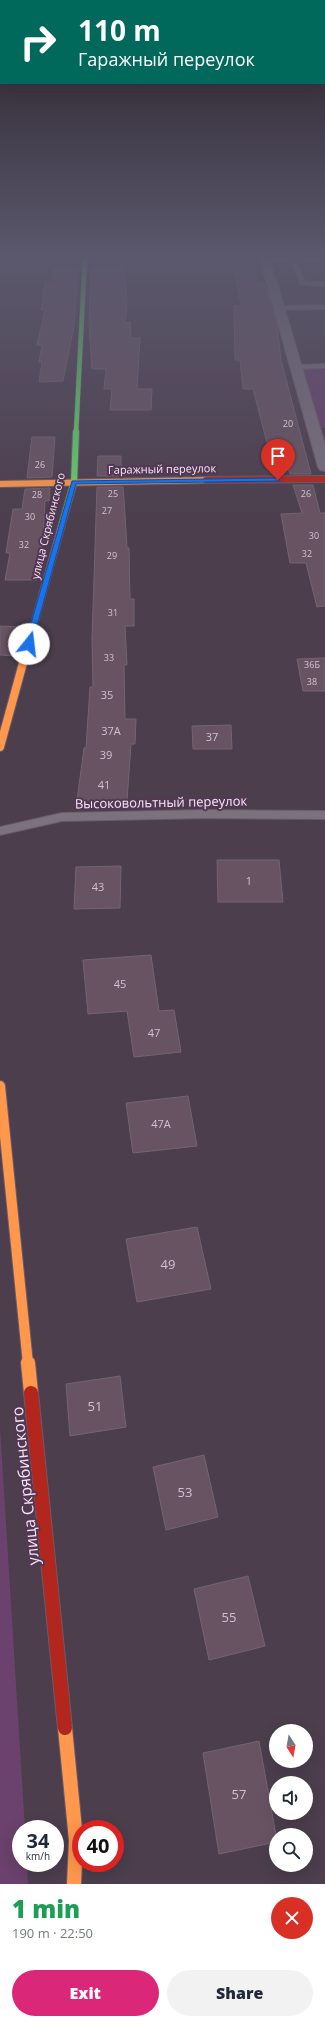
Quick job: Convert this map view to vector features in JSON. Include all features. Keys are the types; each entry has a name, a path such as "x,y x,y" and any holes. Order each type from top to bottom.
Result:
{"street":[{"name":"улица Скрябинского","path":"0,747 74,482 81,344"},
{"path":"290,344 325,467"},
{"name":"Гаражный переулок","path":"0,484 325,479"},
{"name":"улица Скрябинского","path":"0,1086 76,1840 74,1884"}],"lane":[{"path":"297,367 325,366"},
{"name":"Высоковольтный переулок","path":"0,831 62,817 207,814 325,815"}],"shaded area":[{"path":"325,366 325,428 322,428 297,367"},
{"path":"0,1427 24,1820 12,1820 12,1872 27,1872 28,1884 0,1884"}],"building":[{"path":"70,344 63,381 39,382 42,362 39,362 42,345 37,345"},
{"path":"90,344 140,344 137,389 152,389 151,410 110,410 112,389 104,389 106,369 92,369"},
{"path":"235,344 279,344 281,360 311,474 290,474 287,466 283,466 278,443 267,443 253,389 243,389 240,360 235,360"},
{"path":"32,437 55,437 52,477 27,478"},
{"path":"98,456 121,456 121,476 97,476"},
{"path":"293,485 313,485 320,513 325,513 325,606 317,607 306,563 290,563 281,514 302,513"},
{"path":"97,487 123,487 127,548 129,548 130,599 134,599 134,626 125,626 127,665 124,665 125,719 136,719 135,744 131,744 127,801 77,800 84,748 86,748 90,687 93,687 92,639"},
{"path":"50,488 49,501 45,501 42,558 44,558 37,580 5,580 10,553 6,553 13,509 22,509 25,489"},
{"path":"0,626 24,627 16,656 0,655"},
{"path":"325,658 325,691 303,691 297,659"},
{"path":"231,725 232,749 193,749 192,726"},
{"path":"217,860 279,860 283,902 218,902"},
{"path":"121,866 120,908 74,909 76,867"},
{"path":"151,955 159,1011 174,1010 181,1052 134,1057 127,1011 88,1014 83,960"},
{"path":"188,1096 197,1146 133,1153 126,1103"},
{"path":"197,1227 211,1289 137,1302 126,1239"},
{"path":"120,1376 126,1427 70,1436 66,1384"},
{"path":"204,1455 218,1517 166,1530 153,1467"},
{"path":"248,1576 265,1646 209,1660 194,1589"},
{"path":"259,1741 269,1796 269,1820 273,1820 275,1828 269,1828 269,1843 219,1854 203,1753"}],"traffic: fast":[{"path":"62,524 74,482 81,344"}],"traffic: slow":[{"path":"0,484 206,480"},
{"path":"0,747 62,524"},
{"path":"0,1086 31,1393"},
{"path":"65,1728 76,1840 74,1884"}],"traffic: jam":[{"path":"206,480 325,479"},
{"path":"31,1393 65,1728"}],"route":[{"path":"29,644 74,482 278,480"}]}
